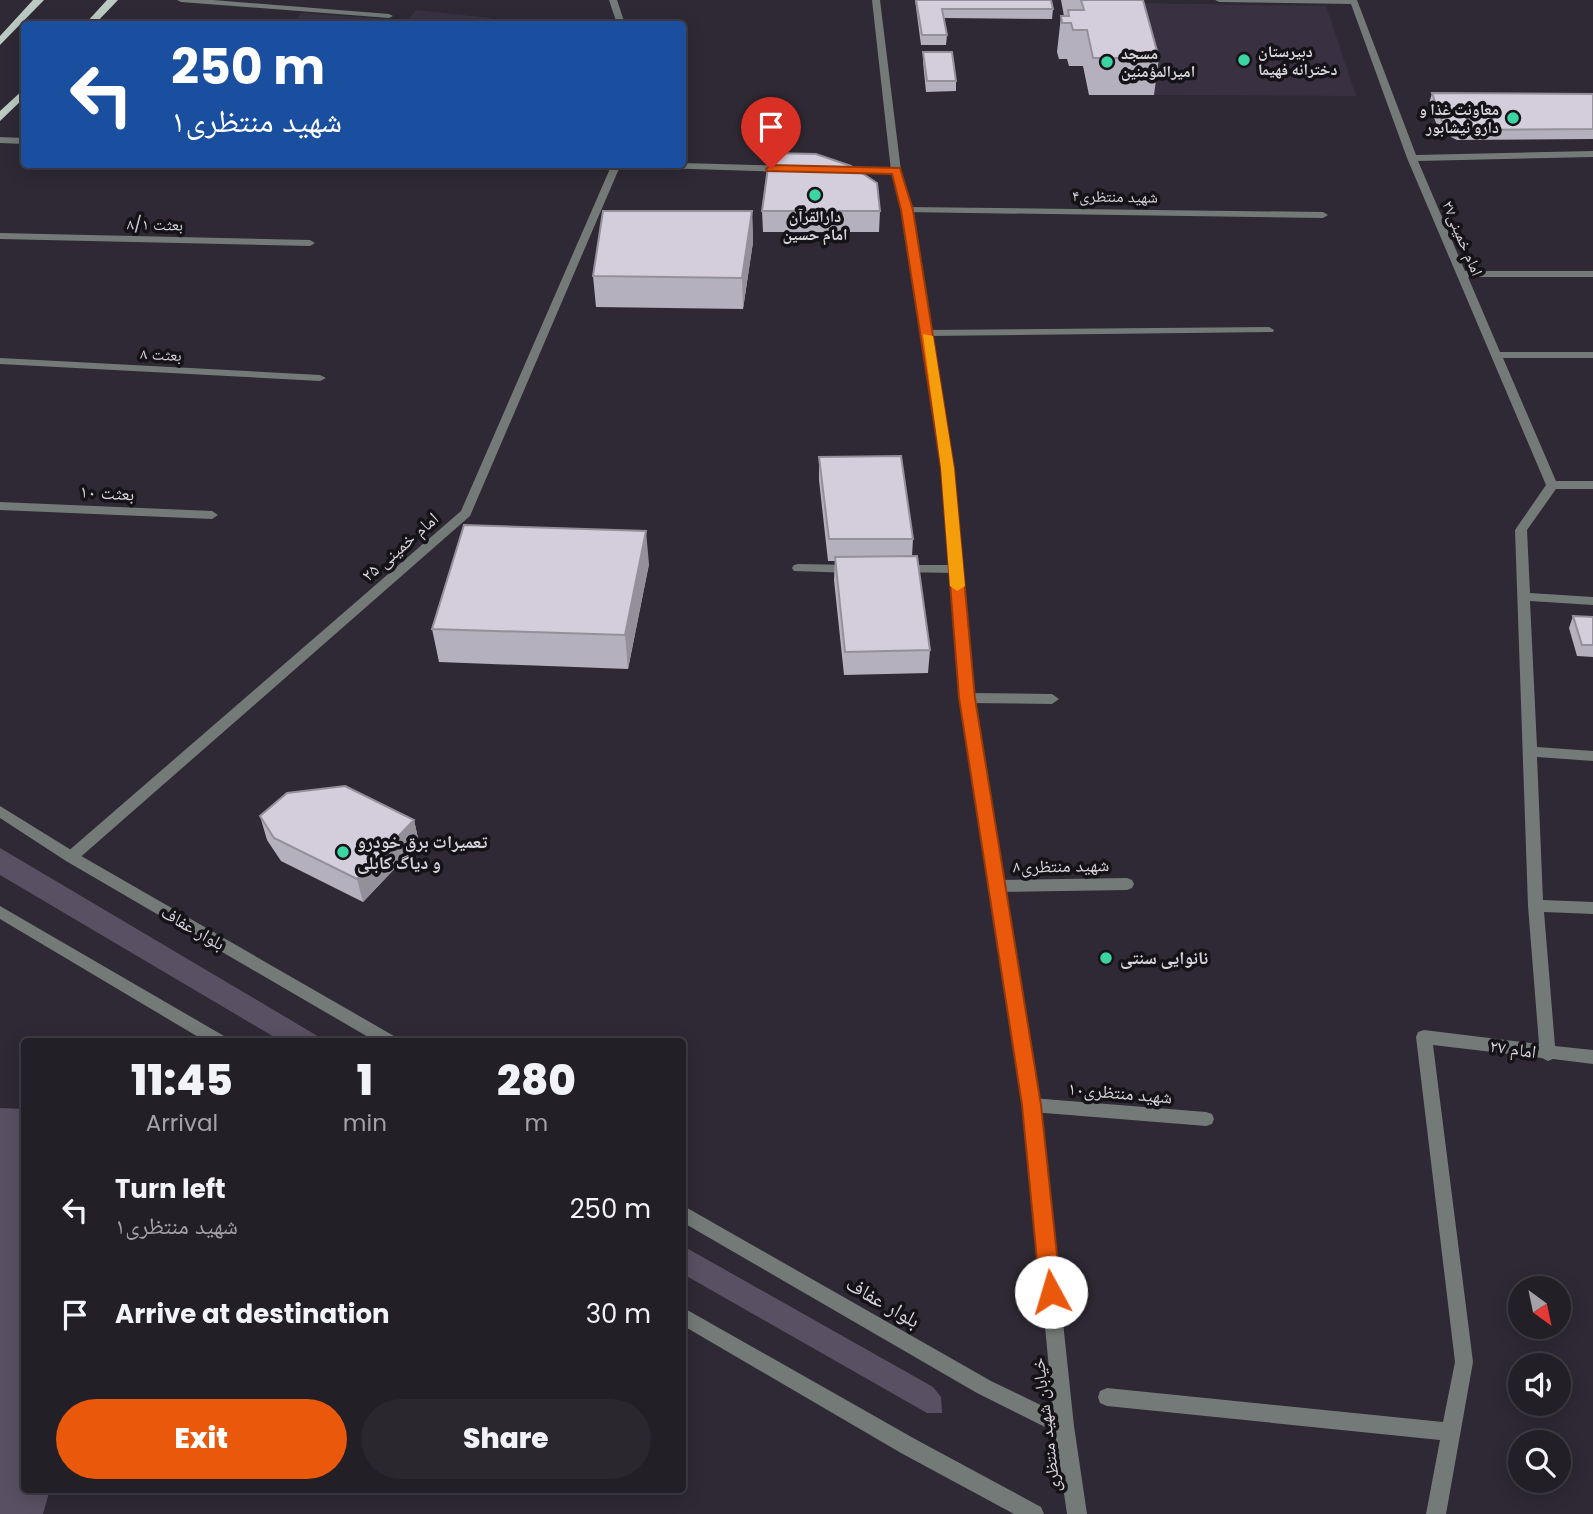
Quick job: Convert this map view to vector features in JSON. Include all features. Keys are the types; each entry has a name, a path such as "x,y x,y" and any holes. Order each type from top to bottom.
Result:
{"main road":[{"path":"0,42 38,0"},
{"path":"92,21 113,0"},
{"path":"0,118 21,95"}],"street":[{"path":"181,0 389,16"},
{"path":"613,0 620,21"},
{"name":"خیابان شهید منتظری","path":"876,0 896,171 907,210 947,468 967,698 1032,1105 1064,1426 1077,1514"},
{"path":"1219,0 1353,1"},
{"name":"امام خمینی۲۷","path":"1353,1 1412,158 1552,485"},
{"path":"0,140 21,141"},
{"path":"1412,158 1593,154"},
{"path":"686,166 801,169"},
{"name":"امام خمینی ۲۵","path":"71,857 466,513 615,168"},
{"path":"828,169 896,171"},
{"name":"شهید منتظری۴","path":"907,210 1324,215"},
{"name":"بعثت ۸/۱","path":"0,236 310,243"},
{"path":"1462,274 1593,274"},
{"path":"926,333 1269,330"},
{"path":"1497,355 1593,355"},
{"name":"بعثت ۸","path":"0,361 320,378"},
{"path":"1552,485 1593,485"},
{"name":"امام ۲۷","path":"1436,1514 1464,1362 1424,1037 1548,1054 1536,906 1521,530 1552,485"},
{"name":"بعثت ۱۰","path":"0,506 212,515"},
{"path":"798,568 864,569"},
{"path":"890,569 956,569"},
{"path":"1524,597 1593,601"},
{"path":"967,698 1052,699"},
{"path":"1530,752 1593,756"},
{"name":"بلوار عفاف","path":"0,811 71,857 383,1038"},
{"name":"شهید منتظری۸","path":"996,886 1127,884"},
{"path":"1536,906 1593,908"},
{"path":"0,912 213,1038"},
{"path":"1548,1054 1593,1057"},
{"name":"شهید منتظری۱۰","path":"1032,1105 1206,1119"},
{"name":"بلوار عفاف","path":"686,1215 984,1387 1028,1411 1064,1426"},
{"path":"686,1317 908,1446 1034,1514"},
{"path":"1107,1397 1450,1432"}],"shaded area":[{"name":"دبیرستان دخترانه فهیما","path":"1129,3 1326,6 1356,96 1154,95"},
{"path":"416,10 491,18 490,21 294,21 301,13 408,20"},
{"path":"0,848 321,1038 276,1038 0,875"},
{"path":"0,1108 21,1109 21,1493 49,1493 43,1514 0,1514"},
{"path":"686,1248 933,1387 941,1397 942,1413 927,1413 686,1276"}],"building":[{"path":"916,0 1051,0 1053,9 942,9 947,35 922,35"},
{"path":"1081,0 1143,0 1159,58 1093,58 1087,30 1073,30 1071,23 1062,23 1061,16 1069,16 1068,10 1084,10"},
{"path":"923,52 952,52 956,81 927,81"},
{"name":"معاونت غذا و دارو نیشابور","path":"1432,93 1593,94 1593,129 1460,130 1442,121"},
{"path":"770,153 816,154 851,166 877,183 880,211 762,211"},
{"path":"603,211 752,211 742,278 593,276"},
{"path":"901,456 913,539 829,539 819,457"},
{"path":"464,525 646,531 625,635 432,629"},
{"path":"917,556 930,650 845,652 835,557"},
{"path":"1573,616 1593,617 1593,645 1582,645"},
{"name":"تعمیرات برق خودرو و دیاگ کابلی","path":"345,786 414,820 357,879 274,838 260,816 287,793"}],"slow traffic":[{"path":"927,336 947,468 957,586"}],"place":[{"name":"دبیرستان دخترانه فهیما","path":"1244,60"},
{"name":"مسجد امیرالمؤمنین","path":"1107,62"},
{"name":"معاونت غذا و دارو نیشابور","path":"1513,118"},
{"name":"دارالقرآن امام حسین","path":"815,195"},
{"name":"تعمیرات برق خودرو و دیاگ کابلی","path":"343,852"},
{"name":"نانوایی سنتی","path":"1106,958"}],"route":[{"path":"771,169 896,171 907,210 947,468 967,698 1032,1105 1051,1292"}]}
